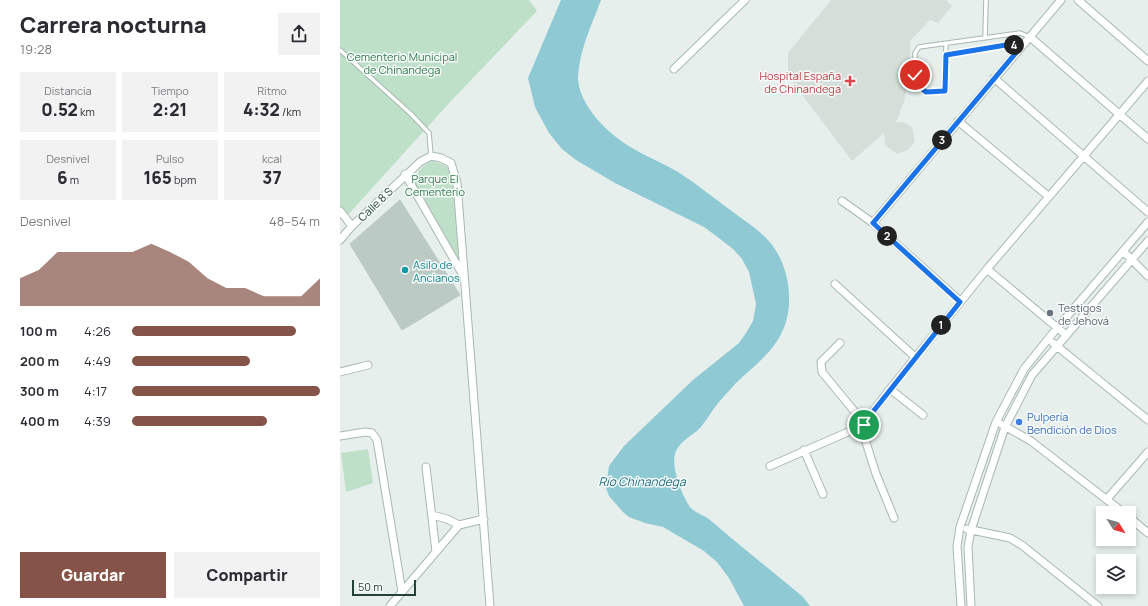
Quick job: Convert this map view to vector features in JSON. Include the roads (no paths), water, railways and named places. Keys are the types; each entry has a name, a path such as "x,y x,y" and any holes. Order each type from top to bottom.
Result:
{"street":[{"path":"674,69 745,0"},
{"path":"873,223 1061,0"},
{"path":"1078,0 1148,61"},
{"path":"1030,37 1148,139"},
{"path":"994,78 1148,212"},
{"path":"770,466 864,424 890,388 987,269 1083,155 1120,115 1148,81"},
{"path":"958,121 1048,196"},
{"path":"431,156 441,158 451,163 458,183 490,606"},
{"name":"Calle 8 S","path":"340,240 352,226 405,174 420,162 431,156"},
{"path":"405,174 466,279"},
{"path":"842,201 873,223 960,302"},
{"path":"340,211 352,226"},
{"path":"961,606 957,546 960,528 996,422 1024,369 1057,328 1148,222"},
{"path":"971,606 968,547 971,530 1005,427 1032,375 1148,241"},
{"path":"1123,251 1148,276"},
{"path":"987,269 1066,335"},
{"path":"835,284 915,358"},
{"path":"1048,339 1148,420"},
{"path":"840,343 821,362 820,366 822,372 864,424 864,436 876,474 894,518"},
{"path":"340,372 368,366"},
{"path":"890,388 923,415"},
{"path":"996,422 1031,440 1116,506"},
{"path":"340,436 365,432 372,433 376,440 402,592"},
{"path":"804,450 823,494"},
{"path":"1107,499 1148,452"},
{"path":"426,467 436,552"},
{"path":"432,515 447,519 459,525"},
{"path":"390,606 459,525 484,519"},
{"path":"1136,523 1148,534"},
{"path":"960,528 1010,538 1023,546 1098,606"}],"lane":[{"path":"985,38 986,0"},
{"path":"946,44 945,91 926,92 914,82 915,53 918,47 1020,33 1030,37"},
{"path":"946,55 1012,44 1020,48"},
{"path":"340,50 411,114 429,133 431,156"}],"water":[{"name":"Río Chinandega","path":"561,0 601,0 583,48 578,77 579,88 583,98 596,118 623,142 678,172 754,227 772,244 781,260 785,270 789,291 788,312 782,332 768,353 735,384 716,405 700,428 679,446 674,460 676,474 681,489 690,507 710,520 803,597 810,606 744,606 729,578 717,562 704,551 663,527 645,523 629,517 609,496 606,488 609,466 624,446 693,380 739,343 753,321 756,304 749,272 742,259 733,249 704,227 615,183 576,160 562,149 549,133 535,107 528,78"}],"place":[{"name":"Hospital España de Chinandega","path":"850,81"},
{"name":"Asilo de Ancianos","path":"405,270"},
{"name":"Testigos de Jehová","path":"1050,313"},
{"name":"Pulpería Bendición de Dios","path":"1019,422"}],"park label":[{"name":"Cementerio Municipal de Chinandega","path":"402,62"},
{"name":"Parque El Cementerio","path":"435,184"}]}
